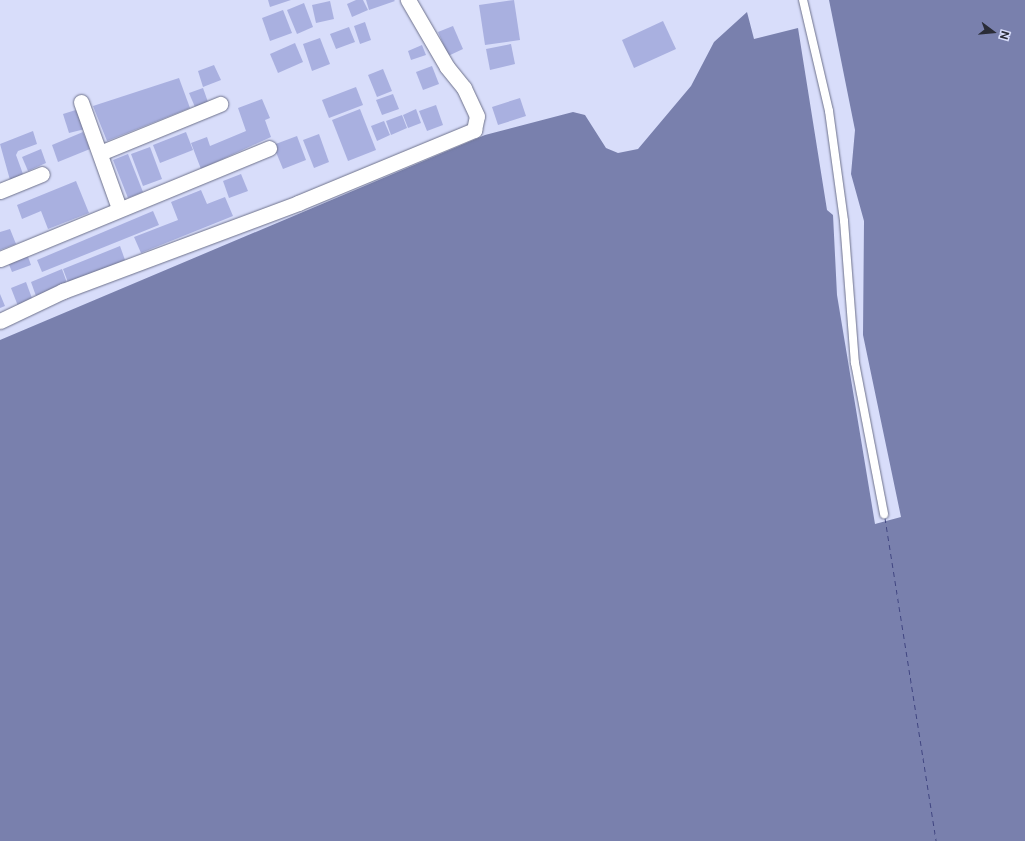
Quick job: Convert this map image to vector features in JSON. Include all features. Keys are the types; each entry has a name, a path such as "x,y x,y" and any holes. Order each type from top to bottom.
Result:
{"street":[{"path":"0,321 63,291 291,206 474,130 477,116 464,88 447,67 408,0"},
{"path":"81,102 119,208"},
{"path":"100,153 220,104"},
{"path":"0,259 119,208 269,148"},
{"path":"0,191 42,174"}],"lane":[{"path":"803,0 829,111 844,221 855,363 884,514"}],"water":[{"path":"829,0 1025,0 1025,841 0,841 0,340 485,135 573,112 585,115 606,148 618,153 638,149 691,86 714,42 747,12 754,39 798,28 827,210 833,215 837,295 875,524 901,517 863,335 864,221 851,174 855,130"}],"building":[{"path":"268,0 291,0 270,7"},
{"path":"356,0 363,0 368,10 352,17 347,4"},
{"path":"366,0 394,0 395,1 369,10"},
{"path":"514,0 520,40 485,45 479,5"},
{"path":"330,1 334,19 316,23 312,5"},
{"path":"304,3 313,27 297,34 287,10"},
{"path":"283,10 292,33 270,41 262,18"},
{"path":"663,21 676,49 634,68 622,40"},
{"path":"365,22 371,40 360,44 354,26"},
{"path":"453,26 463,49 448,56 438,32"},
{"path":"349,27 355,42 336,49 330,34"},
{"path":"320,38 330,64 312,71 303,44"},
{"path":"295,43 303,62 278,73 270,54"},
{"path":"511,44 515,64 490,70 486,49"},
{"path":"422,45 426,55 411,60 408,51"},
{"path":"214,65 221,80 203,87 198,71"},
{"path":"432,66 439,84 423,90 416,72"},
{"path":"383,69 392,91 377,97 368,75"},
{"path":"179,78 190,108 107,141 93,106"},
{"path":"356,87 363,105 329,118 322,100"},
{"path":"203,88 208,102 195,107 189,93"},
{"path":"393,94 399,109 382,115 376,100"},
{"path":"520,98 526,116 498,125 492,107"},
{"path":"262,99 270,118 265,120 271,137 201,169 191,143 207,137 210,146 246,131 238,108"},
{"path":"436,105 443,125 427,131 419,111"},
{"path":"79,109 85,129 69,133 63,114"},
{"path":"360,109 376,150 348,161 332,120"},
{"path":"416,109 421,123 408,128 403,115"},
{"path":"402,115 407,128 391,135 386,121"},
{"path":"384,121 390,135 377,141 371,126"},
{"path":"33,131 37,144 18,151 16,155 23,174 10,180 0,144"},
{"path":"83,132 90,149 58,162 52,145"},
{"path":"186,132 193,150 160,163 153,145"},
{"path":"319,134 329,162 314,168 303,140"},
{"path":"297,136 306,160 283,169 273,145"},
{"path":"150,147 162,179 143,186 131,154"},
{"path":"41,149 46,163 28,171 22,157"},
{"path":"128,154 143,192 128,198 113,160"},
{"path":"241,174 248,191 229,198 223,181"},
{"path":"76,181 89,213 48,229 41,211 22,219 17,205"},
{"path":"201,190 207,204 225,197 233,216 141,253 134,237 178,220 171,202"},
{"path":"153,211 159,225 42,272 37,260"},
{"path":"10,229 16,244 0,250 0,232"},
{"path":"120,246 125,260 69,285 63,269"},
{"path":"27,254 31,265 12,272 8,262"},
{"path":"62,269 67,283 36,296 31,282"},
{"path":"26,282 33,301 18,306 11,288"},
{"path":"0,294 5,306 0,308"}],"ferry route":[{"path":"885,518 936,841"}]}
